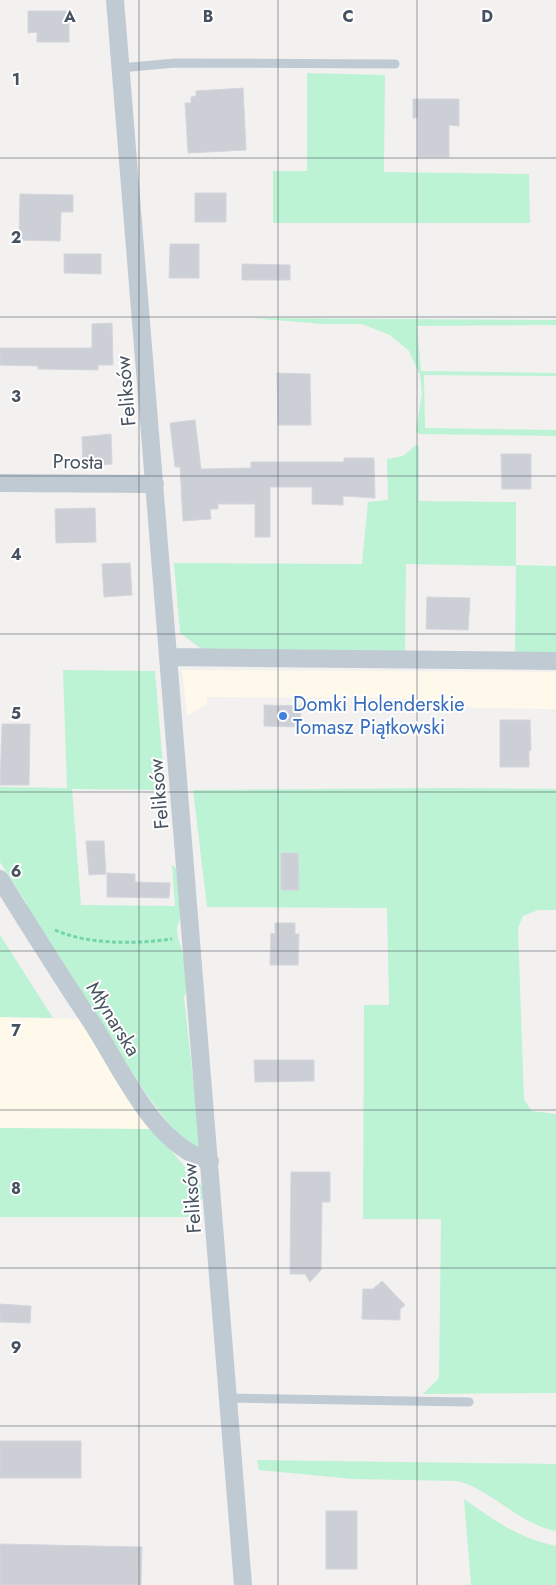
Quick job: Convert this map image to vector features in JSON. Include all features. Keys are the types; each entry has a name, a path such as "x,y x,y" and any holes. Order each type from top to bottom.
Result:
{"street":[{"name":"Feliksów","path":"115,0 170,657 243,1585"},
{"name":"Prosta","path":"0,483 156,484"},
{"path":"170,657 556,661"},
{"name":"Młynarska","path":"0,880 139,1100 179,1144 200,1158 210,1161"}],"lane":[{"path":"120,68 146,64 175,63 395,64"},
{"path":"228,1398 469,1402"}],"path":[{"path":"28,924 39,924 68,935 104,940 153,941 192,936"}],"shaded area":[{"path":"182,670 556,672 556,709 477,708 397,698 207,697 207,704 187,716"},
{"path":"0,1017 79,1019 153,1129 0,1128"}],"green space":[{"path":"307,73 385,75 384,172 529,174 530,223 273,223 273,171 307,171"},
{"path":"251,318 556,320 556,325 417,326 421,371 556,373 556,376 424,375 425,428 556,430 556,436 419,434 416,431 422,394 420,375 409,351 390,335 362,324 322,324"},
{"path":"416,445 419,446 419,501 516,502 516,565 556,566 556,652 515,652 516,566 406,564 405,652 203,650 180,633 174,563 362,564 368,502 388,500 387,459 403,456"},
{"path":"63,670 155,671 165,790 72,789 81,905 175,906 172,865 176,868 181,909 177,930 188,972 187,989 184,997 203,1169 147,1095 22,905 27,904 0,862 0,787 67,788"},
{"path":"556,789 556,910 538,910 523,916 518,928 524,1100 532,1111 556,1114 556,1393 423,1394 439,1378 441,1219 363,1219 364,1005 389,1005 387,908 207,907 193,790"},
{"path":"0,935 53,1018 0,1017"},
{"path":"0,1128 153,1129 203,1188 203,1197 194,1217 0,1217"},
{"path":"257,1460 556,1464 556,1531 530,1522 483,1492 458,1481 353,1479 259,1470"},
{"path":"464,1499 518,1533 542,1543 556,1546 556,1585 471,1585"}],"building":[{"path":"28,11 69,11 69,42 37,42 37,32 28,33"},
{"path":"243,88 246,150 188,153 185,103 191,103 191,97 196,96 196,91"},
{"path":"413,99 459,99 459,126 449,125 449,157 418,157 418,118 413,118"},
{"path":"195,193 226,193 226,222 195,222"},
{"path":"20,194 73,195 73,212 61,212 60,241 19,240"},
{"path":"170,244 199,244 199,278 169,278"},
{"path":"64,254 101,254 101,274 64,273"},
{"path":"242,264 290,265 290,280 242,280"},
{"path":"112,323 113,365 98,365 98,370 38,369 38,366 0,365 0,348 92,348 92,324"},
{"path":"277,373 310,374 311,425 278,425"},
{"path":"195,420 201,469 251,468 251,462 344,462 344,458 374,458 375,498 343,496 343,505 312,504 312,487 270,487 270,537 255,537 255,504 218,504 218,509 210,509 211,519 183,521 180,467 175,467 170,423"},
{"path":"111,434 112,464 83,466 82,437"},
{"path":"501,454 531,454 531,489 502,489"},
{"path":"95,508 96,542 56,543 55,509"},
{"path":"130,563 132,595 104,597 102,564"},
{"path":"427,597 470,598 468,630 426,629"},
{"path":"264,705 301,706 300,727 264,726"},
{"path":"500,720 530,720 531,750 529,751 529,767 500,767"},
{"path":"2,724 30,724 29,785 0,785"},
{"path":"86,841 104,841 106,874 89,875"},
{"path":"281,853 298,853 299,890 281,890"},
{"path":"107,873 135,874 135,882 170,883 169,898 107,897"},
{"path":"275,923 295,923 295,934 299,934 298,965 270,965 271,933 275,934"},
{"path":"254,1060 314,1060 314,1081 255,1082"},
{"path":"291,1172 330,1172 330,1202 322,1202 321,1270 310,1282 305,1274 290,1274"},
{"path":"382,1281 405,1305 400,1309 400,1320 362,1319 363,1289 373,1289"},
{"path":"0,1304 31,1306 30,1323 0,1322"},
{"path":"0,1441 81,1441 81,1478 0,1478"},
{"path":"326,1511 357,1511 357,1569 326,1569"},
{"path":"0,1544 142,1547 141,1585 0,1585"}],"place":[{"name":"Domki Holenderskie Tomasz Piątkowski","path":"283,716"}]}
